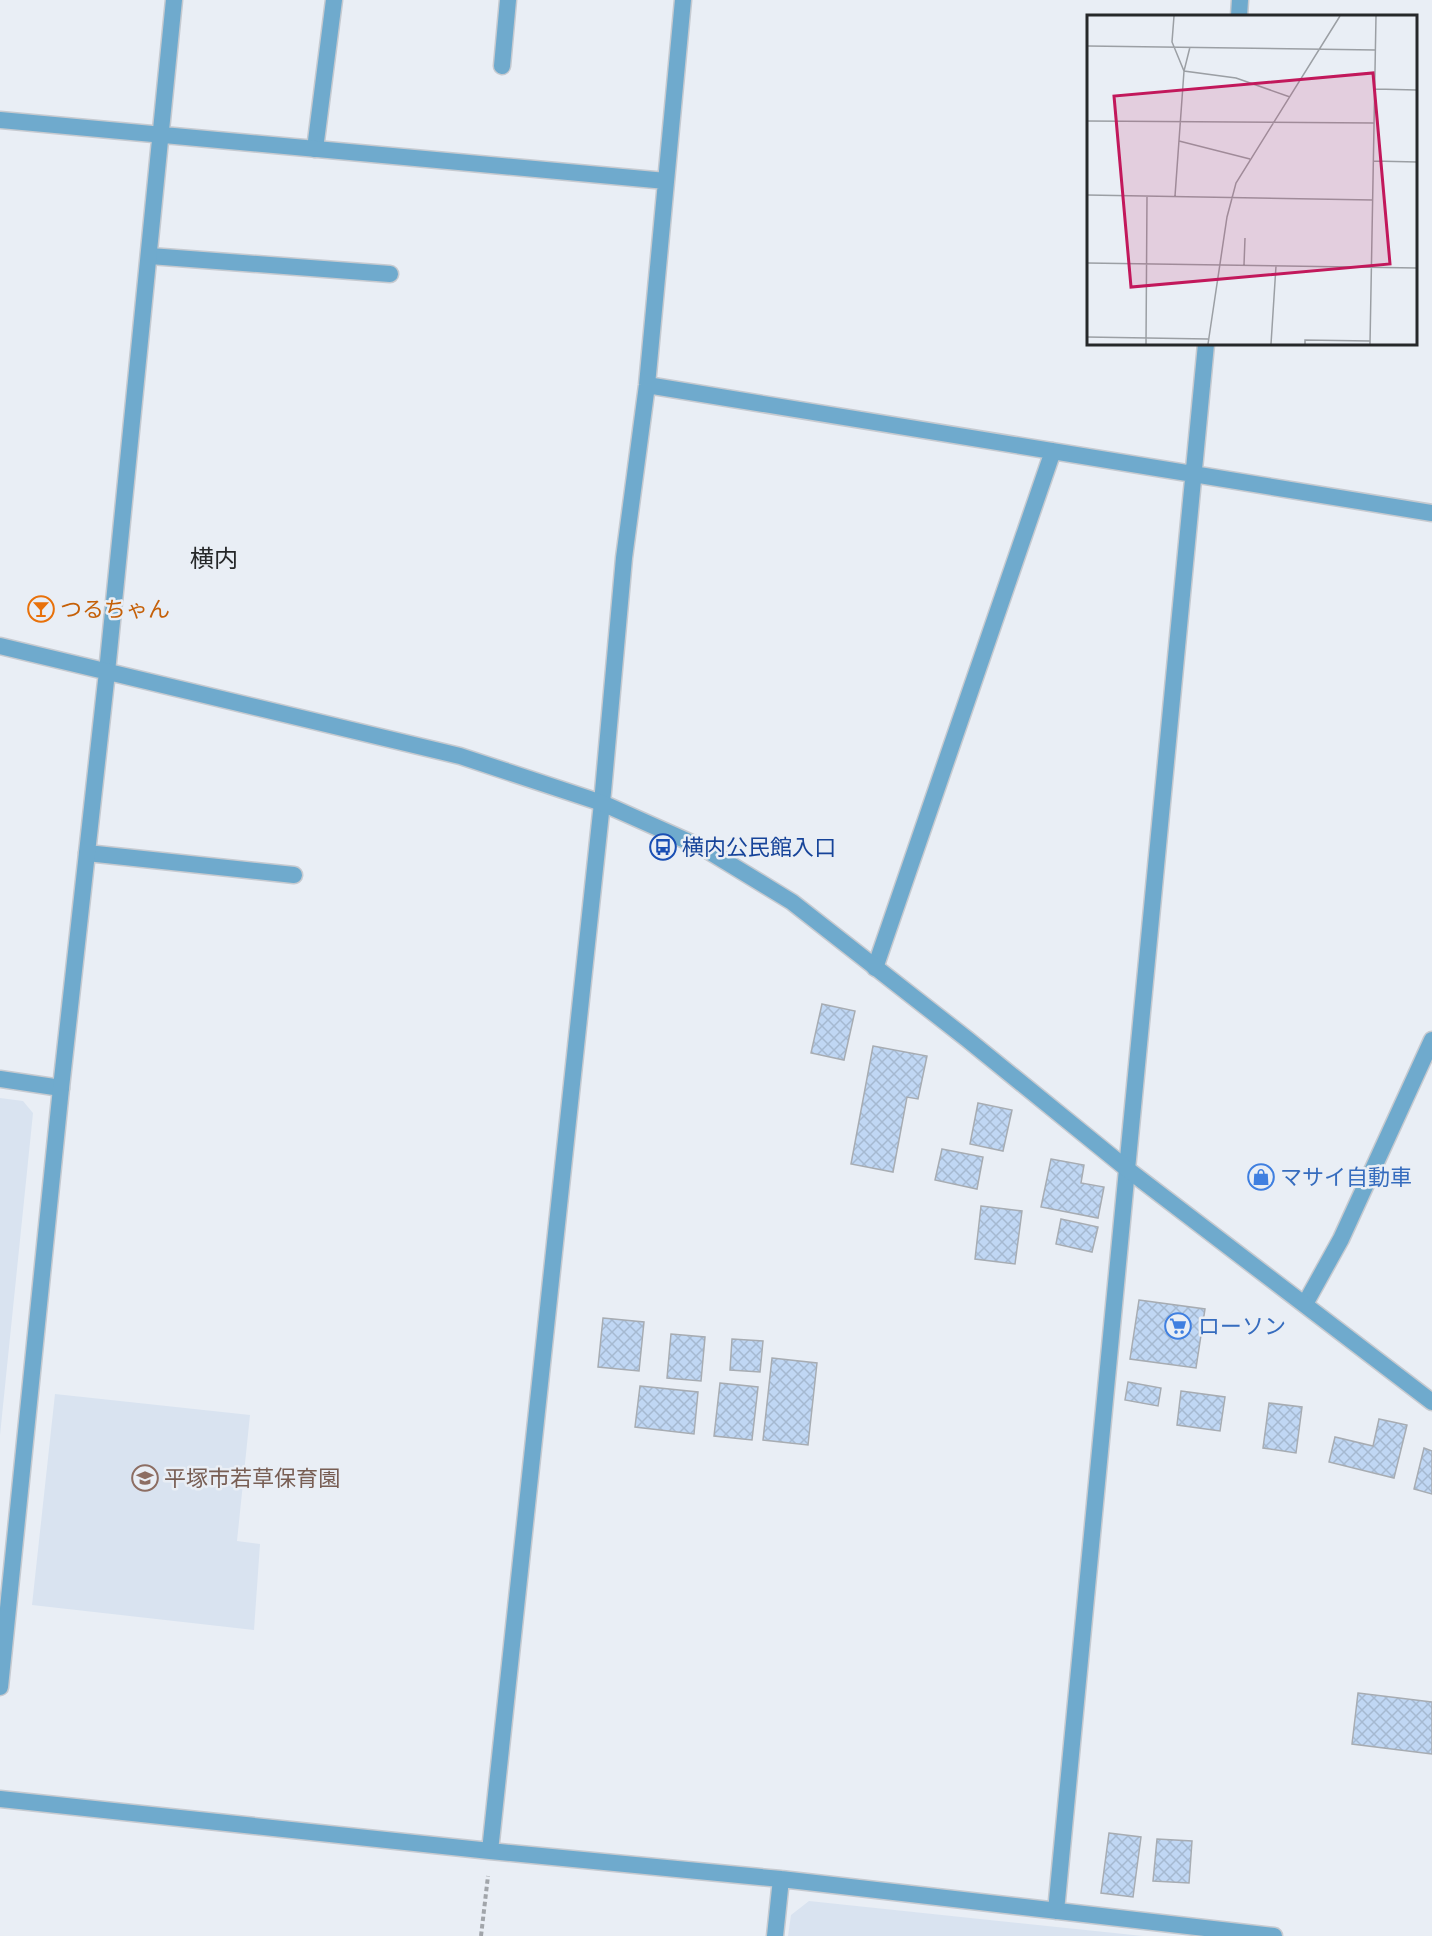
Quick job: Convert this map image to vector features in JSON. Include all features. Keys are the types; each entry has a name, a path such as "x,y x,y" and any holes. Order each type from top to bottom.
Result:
{"street":[{"path":"0,1687 61,1088 163,135 174,0"},
{"path":"315,149 334,0"},
{"path":"502,66 508,0"},
{"path":"490,1851 602,803 624,558 647,385 682,0"},
{"path":"1239,15 1240,0"},
{"path":"0,120 666,181"},
{"path":"150,256 390,274"},
{"path":"1056,1911 1206,345"},
{"path":"647,385 1432,513"},
{"path":"875,968 1053,451"},
{"path":"0,646 460,756 602,803 705,849 792,902 968,1039 1127,1169 1432,1402"},
{"path":"87,853 294,875"},
{"path":"1305,1304 1341,1239 1432,1040"},
{"path":"0,1079 61,1088"},
{"path":"0,1799 781,1879 1274,1936"},
{"path":"775,1936 781,1879"}],"path":[{"path":"481,1936 490,1851"}],"shaded area":[{"path":"0,1098 23,1101 33,1113 0,1435"},
{"name":"平塚市若草保育園","path":"55,1394 250,1415 237,1541 260,1544 254,1630 32,1605"},
{"path":"809,1901 1143,1936 788,1936 791,1915"}],"building":[{"path":"822,1004 855,1011 844,1060 811,1053"},
{"path":"873,1046 927,1056 918,1099 907,1097 893,1172 851,1164"},
{"path":"978,1103 1012,1110 1003,1151 970,1144"},
{"path":"942,1149 983,1157 977,1189 935,1180"},
{"path":"1051,1159 1084,1165 1081,1183 1104,1187 1098,1218 1041,1207"},
{"path":"981,1206 1022,1211 1015,1264 975,1259"},
{"path":"1061,1219 1098,1227 1092,1252 1056,1244"},
{"path":"1139,1300 1205,1309 1196,1368 1130,1359"},
{"path":"603,1318 644,1322 639,1371 598,1367"},
{"path":"671,1334 705,1337 701,1381 667,1378"},
{"path":"732,1339 763,1341 760,1372 730,1370"},
{"path":"772,1358 817,1363 808,1445 763,1440"},
{"path":"1128,1382 1161,1388 1158,1406 1125,1400"},
{"path":"720,1383 758,1387 752,1440 714,1436"},
{"path":"640,1386 698,1392 694,1434 635,1427"},
{"path":"1181,1391 1225,1397 1220,1431 1177,1425"},
{"path":"1269,1403 1302,1407 1296,1453 1263,1448"},
{"path":"1379,1419 1407,1425 1394,1478 1329,1462 1335,1437 1373,1446"},
{"path":"1424,1448 1432,1451 1432,1494 1414,1489"},
{"path":"1358,1693 1432,1702 1432,1754 1352,1744"},
{"path":"1109,1833 1141,1837 1133,1897 1101,1893"},
{"path":"1157,1839 1192,1841 1189,1883 1153,1881"}],"place":[{"name":"つるちゃん","path":"41,609"},
{"name":"横内公民館入口","path":"663,847"},
{"name":"マサイ自動車","path":"1261,1177"},
{"name":"ローソン","path":"1178,1326"},
{"name":"平塚市若草保育園","path":"145,1478"}],"district":[{"name":"横内","path":"214,559"}]}
